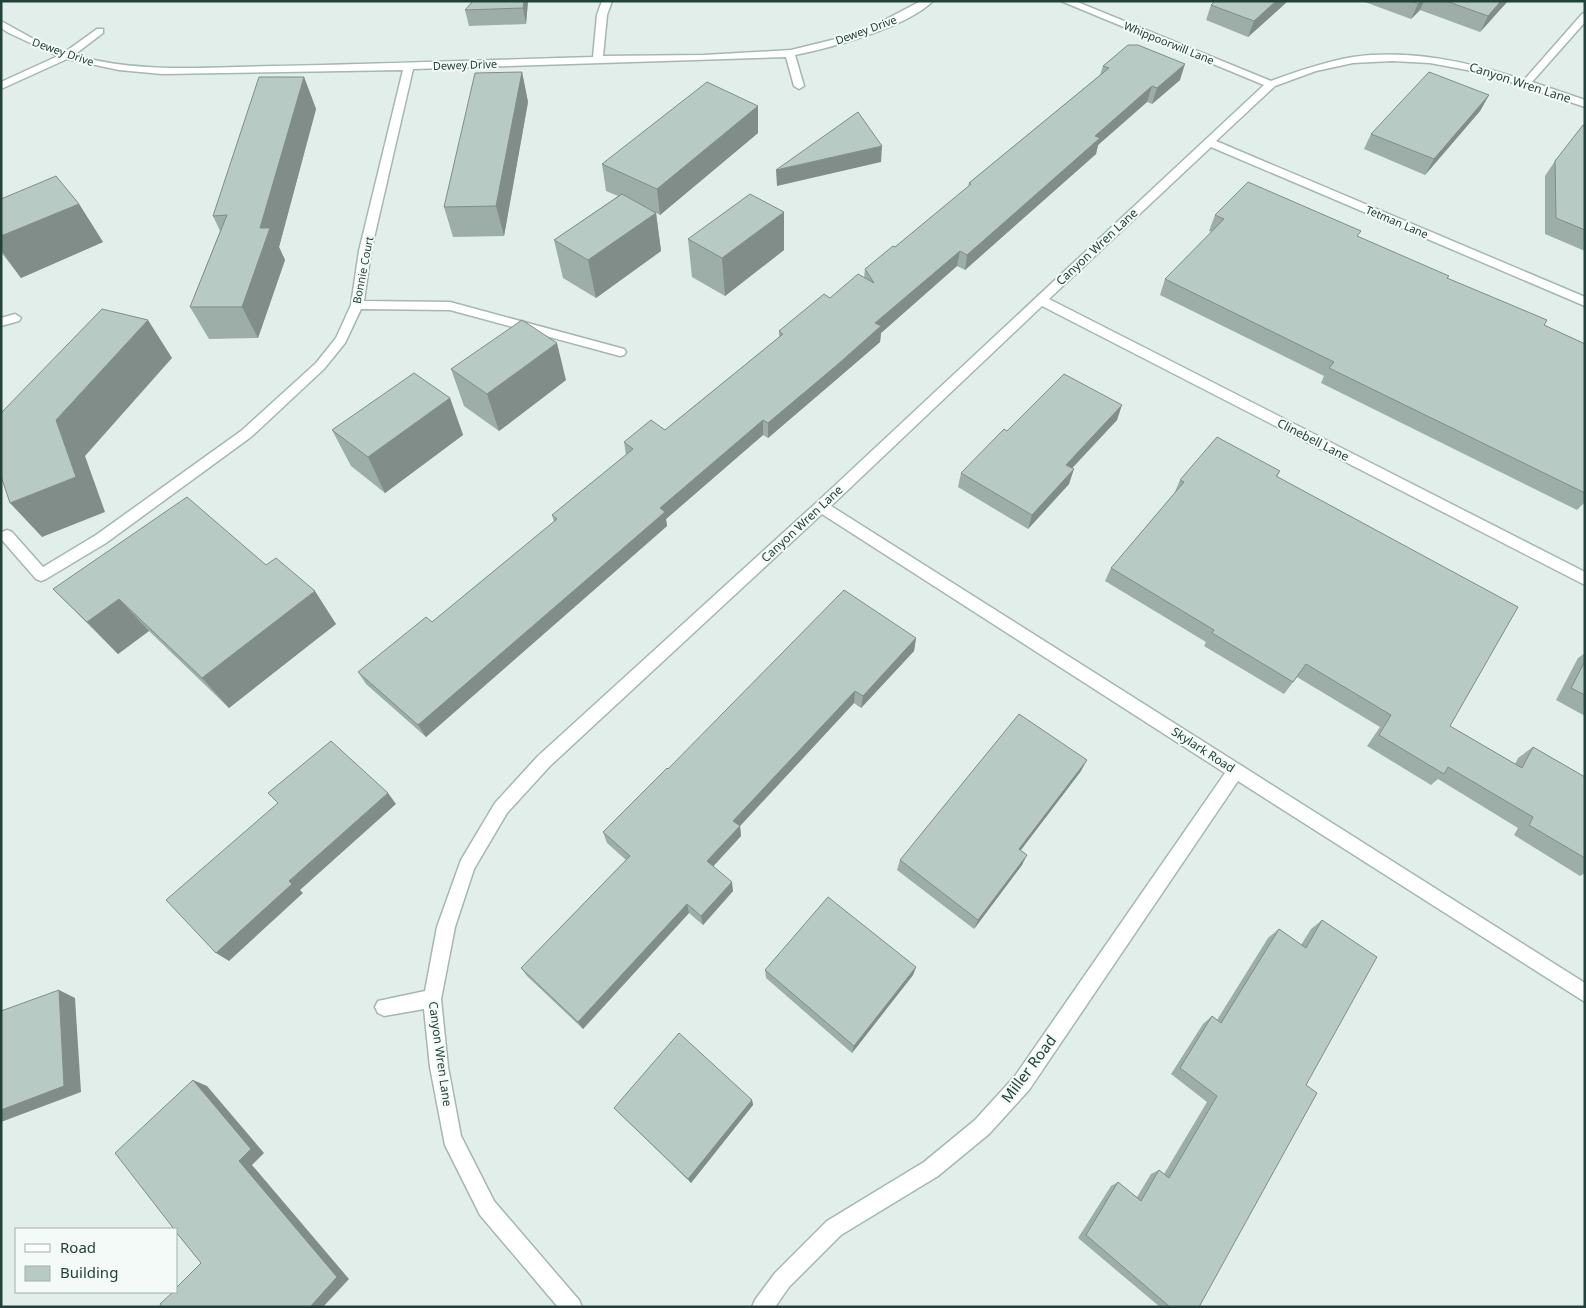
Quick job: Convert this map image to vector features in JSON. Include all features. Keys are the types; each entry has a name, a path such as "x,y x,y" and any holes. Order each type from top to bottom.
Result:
{"street":[{"path":"598,60 602,15 607,1"},
{"name":"Dewey Drive","path":"1,24 37,45 66,56 97,64 136,69 409,67 598,60 722,58 790,53 842,39 894,21 928,1"},
{"name":"Whippoorwill Lane","path":"1066,1 1271,84"},
{"path":"1526,83 1585,16"},
{"path":"1,86 66,56 100,31"},
{"path":"790,53 800,86"},
{"name":"Canyon Wren Lane","path":"572,1307 487,1208 452,1138 439,1067 432,999 446,927 466,866 501,808 544,762 821,507 1271,84 1297,73 1363,55 1411,58 1483,70 1585,104"},
{"name":"Bonnie Court","path":"7,536 41,575 101,540 246,434 320,366 341,340 357,305 365,251 409,67"},
{"name":"Tetman Lane","path":"1208,142 1585,302"},
{"name":"Clinebell Lane","path":"1041,300 1585,579"},
{"path":"357,305 450,306 620,352"},
{"path":"1,322 14,318"},
{"name":"Skylark Road","path":"821,507 1585,993"},
{"name":"Miller Road","path":"762,1307 782,1280 834,1228 932,1169 982,1127 1022,1083 1235,771"},
{"path":"384,1007 432,999"}],"building":[{"path":"473,1 524,1 523,8 465,10"},
{"path":"1215,1 1276,1 1254,21 1211,5"},
{"path":"1446,1 1501,1 1488,16"},
{"path":"1128,45 1138,45 1185,64 1157,88 1152,86 1095,136 1100,138 967,255 960,251 875,323 881,326 837,365 768,423 763,420 660,508 665,512 418,725 358,672 426,617 432,622 557,519 552,515 633,449 624,442 651,420 665,430 783,334 779,331 824,294 830,298 858,274 874,283 865,269 893,246 895,247 971,184 969,183 1109,68 1103,66"},
{"path":"522,72 496,206 444,207 475,73"},
{"path":"1429,72 1489,95 1434,159 1371,134"},
{"path":"259,77 304,77 260,228 270,228 242,307 190,307 227,215 213,216"},
{"path":"707,82 758,106 657,189 602,164"},
{"path":"858,112 882,146 776,170"},
{"path":"1583,125 1585,126 1585,230 1556,218 1555,161"},
{"path":"56,176 79,204 1,236 1,199"},
{"path":"1248,182 1361,231 1357,236 1449,276 1447,278 1547,320 1544,325 1585,344 1585,493 1329,368 1334,362 1165,279 1224,219 1215,215"},
{"path":"622,194 656,213 588,260 554,240"},
{"path":"750,194 784,212 722,258 688,239"},
{"path":"102,309 148,320 56,420 76,477 10,503 1,476 1,413"},
{"path":"522,320 557,343 487,394 451,369"},
{"path":"414,373 450,398 368,457 332,430"},
{"path":"1064,374 1122,405 1066,465 1074,469 1032,515 961,473 1004,429 1007,431"},
{"path":"1217,437 1280,471 1276,476 1518,607 1450,726 1522,768 1533,747 1585,777 1585,858 1529,825 1533,817 1448,767 1444,774 1379,735 1391,715 1306,664 1293,682 1212,633 1214,630 1111,568 1184,482 1180,480"},
{"path":"187,497 266,565 276,558 315,591 202,678 119,599 87,622 53,589"},
{"path":"844,590 916,638 863,696 855,691 733,821 740,826 707,861 732,882 701,916 687,904 578,1022 521,968 630,856 603,832 668,769"},
{"path":"1585,661 1585,695 1571,688"},
{"path":"1019,714 1087,760 1019,849 1027,855 978,920 900,860"},
{"path":"331,741 388,793 289,881 292,884 216,953 166,900 278,803 268,793"},
{"path":"828,897 916,967 854,1046 765,970"},
{"path":"1322,920 1377,957 1306,1085 1317,1093 1199,1307 1170,1307 1086,1235 1118,1182 1141,1201 1159,1170 1169,1178 1217,1096 1180,1068 1212,1016 1221,1023 1279,929 1306,948"},
{"path":"59,990 64,1086 1,1110 1,1011"},
{"path":"679,1033 752,1100 688,1179 614,1108"},
{"path":"193,1080 251,1149 239,1161 337,1277 310,1307 162,1307 160,1304 172,1293 178,1293 178,1286 201,1263 178,1234 178,1228 173,1228 115,1153"}]}
